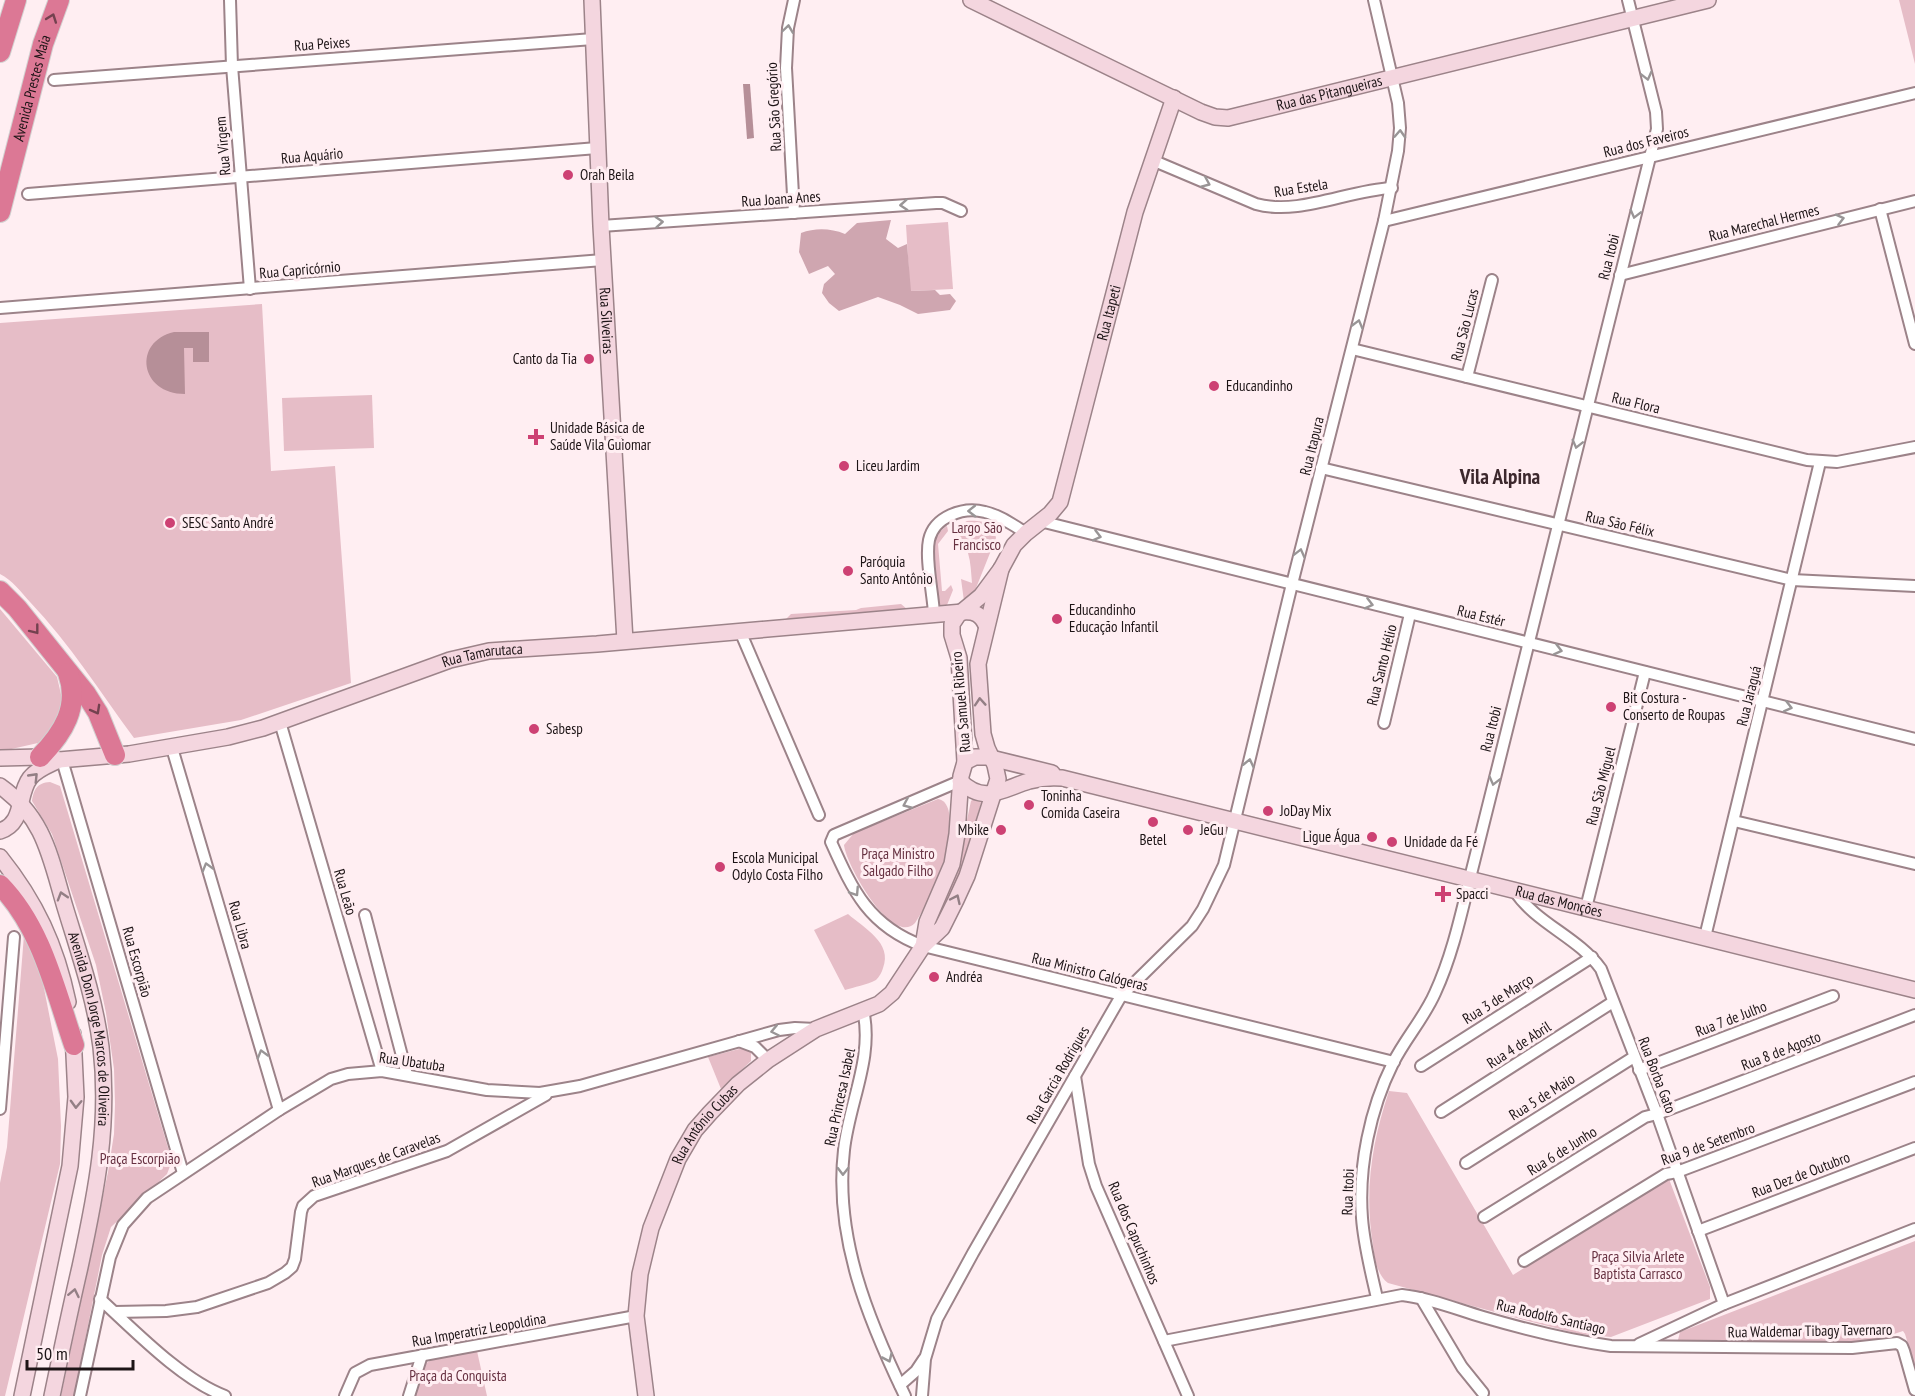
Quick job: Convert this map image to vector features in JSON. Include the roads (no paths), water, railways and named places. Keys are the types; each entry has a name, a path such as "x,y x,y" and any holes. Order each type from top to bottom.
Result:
{"highway":[{"path":"0,52 16,0"},
{"name":"Avenida Prestes Maia","path":"0,212 43,44 59,0"},
{"path":"0,591 17,608 98,713 115,755"},
{"path":"54,759 59,738 70,714 72,685 67,671"},
{"path":"0,885 21,911 41,948 74,1045"}],"street":[{"name":"Rua Virgem","path":"230,0 232,66 250,289"},
{"name":"Rua Silveiras","path":"592,0 597,148 624,641"},
{"name":"Rua São Gregório","path":"794,0 788,28 786,68 794,213"},
{"name":"Rua das Pitangueiras","path":"970,0 1202,112 1215,117 1228,118 1708,0"},
{"name":"Rua Itapura","path":"1235,820 1392,188 1400,128 1394,78 1374,0"},
{"name":"Rua Itobi","path":"1377,1298 1366,1253 1361,1196 1367,1143 1373,1116 1394,1062 1436,993 1446,966 1470,879 1586,406 1657,129 1656,112 1628,0"},
{"name":"Rua Peixes","path":"54,80 593,39"},
{"name":"Rua dos Faveiros","path":"1384,221 1915,93"},
{"name":"Rua Itapeti","path":"1040,521 1055,508 1063,494 1135,212 1174,98"},
{"name":"Rua Aquário","path":"28,194 597,148"},
{"name":"Rua Estela","path":"1152,160 1270,208 1286,208 1374,189 1392,188"},
{"name":"Rua Marechal Hermes","path":"1620,274 1915,201"},
{"name":"Rua Joana Anes","path":"601,226 936,203 943,203 961,211"},
{"path":"1880,209 1915,344"},
{"name":"Rua Capricórnio","path":"0,308 603,260"},
{"name":"Rua São Lucas","path":"1467,377 1492,280"},
{"name":"Rua Flora","path":"1352,349 1821,462 1837,462 1915,447"},
{"name":"Rua Jaraguá","path":"1705,938 1821,462"},
{"name":"Rua São Félix","path":"1321,468 1792,580 1915,586"},
{"path":"982,643 972,648 965,648 927,615 928,546 932,532 943,519 973,510 984,512 1026,533"},
{"path":"963,612 981,596 1001,569 1014,545 1040,521"},
{"name":"Rua Estér","path":"1040,521 1915,739"},
{"path":"986,625 1001,569"},
{"path":"963,612 977,614 986,625"},
{"name":"Rua Tamarutaca","path":"0,758 54,759 115,755 172,748 248,733 462,656 489,651 963,612"},
{"name":"Rua Samuel Ribeiro","path":"963,612 952,624 953,639 959,657 965,762"},
{"name":"Rua Santo Hélio","path":"1384,723 1410,614"},
{"name":"Rua Samuel Ribeiro","path":"986,625 978,664 985,741 998,779 995,794"},
{"path":"740,632 819,815"},
{"name":"Rua São Miguel","path":"1586,908 1645,672"},
{"name":"Rua Leão","path":"280,722 382,1071"},
{"name":"Rua Libra","path":"172,748 279,1110"},
{"path":"965,762 975,758 992,759"},
{"name":"Rua Tamarutaca","path":"0,831 10,826 16,818 22,804 25,787 32,776 54,759"},
{"name":"Rua Escorpião","path":"54,759 183,1173"},
{"name":"Rua das Monções","path":"992,759 1915,990"},
{"name":"Rua Antônio Cubas","path":"923,946 927,922 952,864 957,834 960,781 965,762"},
{"name":"Rua das Monções","path":"995,794 1038,778 1062,778"},
{"path":"960,781 969,789 980,794 995,794"},
{"name":"Rua Ministro Calógeras","path":"960,781 834,835 831,839 849,882 869,910 895,934 923,946 1394,1062"},
{"name":"Avenida Dom Jorge Marcos de Oliveira","path":"0,786 22,804 42,835 80,955 97,1019 103,1076 101,1159 93,1209 52,1396"},
{"name":"Rua Antônio Cubas","path":"646,1396 636,1316 644,1253 665,1188 678,1159 695,1130 710,1113 738,1084 768,1060 816,1029 879,1004 892,993 923,946 942,928 957,900 995,794"},
{"name":"Rua Garcia Rodrigues","path":"922,1396 925,1359 938,1319 954,1286 1121,996 1183,936 1203,909 1224,865 1235,820"},
{"path":"1734,821 1915,864"},
{"name":"Avenida Dom Jorge Marcos de Oliveira","path":"0,857 31,898 53,946 71,1015 74,1045 76,1097 70,1166 22,1396"},
{"name":"Rua Borba Gato","path":"1514,890 1529,910 1574,941 1592,957 1601,969 1657,1114 1724,1304"},
{"path":"365,915 407,1075"},
{"path":"0,1108 14,937"},
{"name":"Rua 3 de Março","path":"1420,1065 1592,957"},
{"name":"Rua 7 de Julho","path":"1639,1070 1833,996"},
{"name":"Rua 4 de Abril","path":"1441,1112 1613,1002"},
{"name":"Rua Princesa Isabel","path":"863,1010 867,1027 866,1049 849,1117 844,1152 843,1196 852,1259 868,1316 903,1391"},
{"name":"Rua 8 de Agosto","path":"1657,1114 1915,1016"},
{"name":"Rua Ubatuba","path":"80,1396 110,1257 123,1225 147,1198 279,1110 330,1079 361,1072 382,1071 507,1093 552,1092 779,1030 816,1029"},
{"path":"736,1041 755,1047 768,1060"},
{"name":"Rua 5 de Maio","path":"1466,1163 1634,1057"},
{"name":"Rua dos Capuchinhos","path":"1075,1076 1089,1164 1096,1186 1188,1396"},
{"name":"Rua 9 de Setembro","path":"1524,1261 1666,1174 1677,1172 1915,1082"},
{"name":"Rua Marques de Caravelas","path":"115,1312 191,1309 268,1283 285,1274 292,1267 301,1212 303,1206 314,1196 447,1151 552,1092"},
{"name":"Rua 6 de Junho","path":"1484,1217 1645,1117 1657,1114"},
{"name":"Rua Dez de Outubro","path":"1698,1231 1915,1148"},
{"name":"Rua Rodolfo Santiago","path":"1164,1341 1402,1295 1421,1298 1486,1318 1579,1341 1611,1346 1635,1346 1724,1304 1915,1229"},
{"path":"1421,1298 1462,1367 1483,1393"},
{"path":"100,1299 187,1375 204,1387 225,1396"},
{"name":"Rua Imperatriz Leopoldina","path":"345,1396 351,1378 364,1367 636,1316"},
{"name":"Rua Waldemar Tibagy Tavernaro","path":"1635,1346 1852,1348 1897,1343 1904,1351 1915,1390"},
{"path":"409,1396 422,1355"},
{"name":"Rua Garcia Rodrigues","path":"903,1391 925,1359"}],"place":[{"name":"Orah Beila","path":"568,175"},
{"name":"Canto da Tia","path":"589,359"},
{"name":"Educandinho","path":"1214,386"},
{"name":"Unidade Básica de Saúde Vila Guiomar","path":"536,437"},
{"name":"Liceu Jardim","path":"844,466"},
{"name":"SESC Santo André","path":"170,523"},
{"name":"Paróquia Santo Antônio","path":"848,571"},
{"name":"Educandinho Educação Infantil","path":"1057,619"},
{"name":"Bit Costura - Conserto de Roupas","path":"1611,707"},
{"name":"Sabesp","path":"534,729"},
{"name":"Toninha Comida Caseira","path":"1029,805"},
{"name":"JoDay Mix","path":"1268,811"},
{"name":"Betel","path":"1153,822"},
{"name":"Mbike","path":"1001,830"},
{"name":"JeGu","path":"1188,830"},
{"name":"Ligue Água","path":"1372,837"},
{"name":"Unidade da Fé","path":"1392,842"},
{"name":"Escola Municipal Odylo Costa Filho","path":"720,867"},
{"name":"Spacci","path":"1443,894"},
{"name":"Andréa","path":"934,977"}],"district":[{"name":"Vila Alpina","path":"1500,477"}],"park label":[{"name":"Largo São Francisco","path":"977,536"},
{"name":"Praça Ministro Salgado Filho","path":"898,862"},
{"name":"Praça Escorpião","path":"140,1159"},
{"name":"Praça Silvia Arlete Baptista Carrasco","path":"1638,1266"},
{"name":"Praça da Conquista","path":"458,1376"}]}
